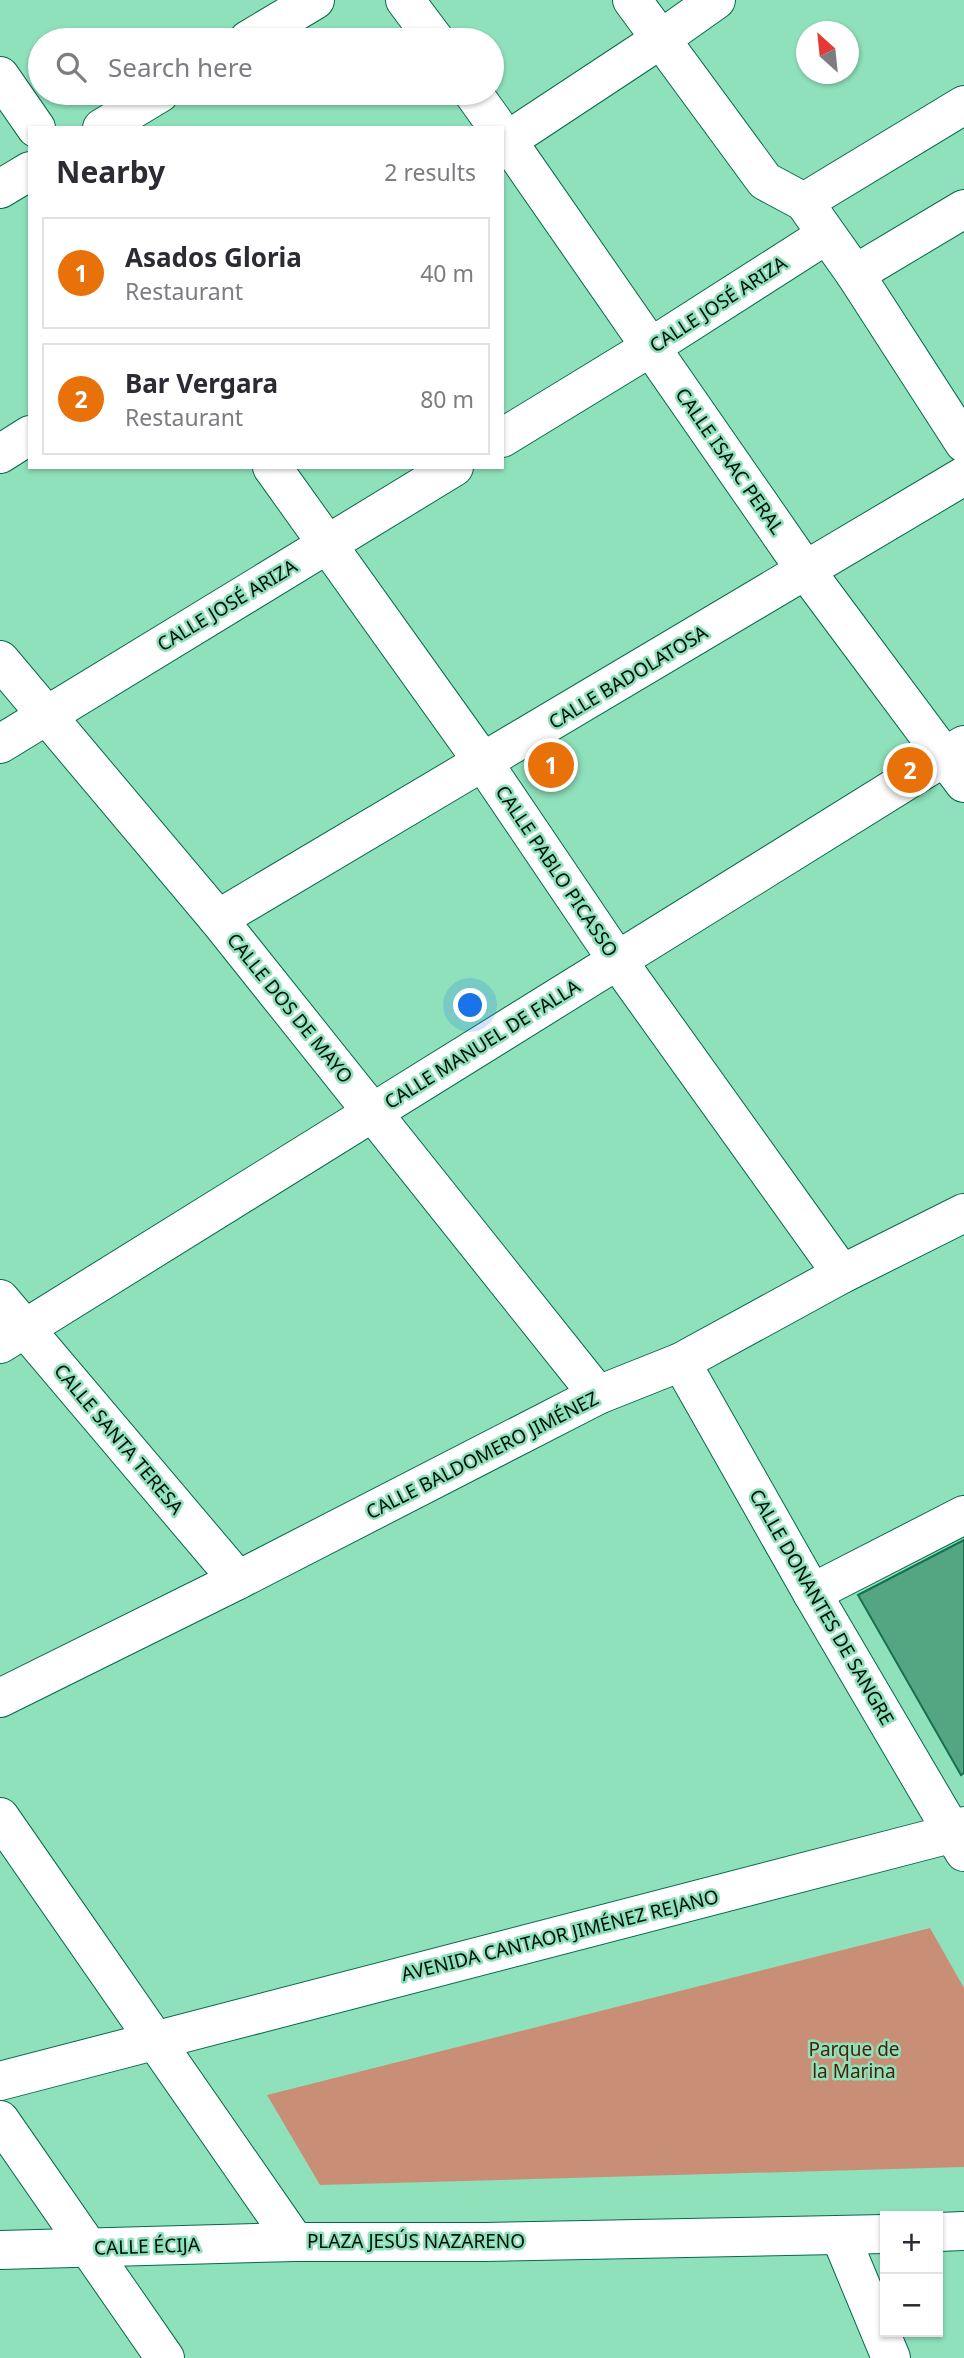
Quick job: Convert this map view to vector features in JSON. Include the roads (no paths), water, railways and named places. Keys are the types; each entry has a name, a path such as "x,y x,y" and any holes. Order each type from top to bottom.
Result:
{"street":[{"path":"268,28 315,0"},
{"path":"405,0 426,28"},
{"path":"632,0 765,181 804,202 855,274 964,443"},
{"path":"504,135 661,39 716,0"},
{"path":"0,76 35,126"},
{"path":"105,126 140,105"},
{"name":"CALLE ISAAC PERAL","path":"481,105 496,126"},
{"path":"804,202 964,105"},
{"name":"CALLE ISAAC PERAL","path":"504,137 806,571 958,761"},
{"path":"0,189 28,172"},
{"path":"855,274 964,209"},
{"name":"CALLE JOSÉ ARIZA","path":"504,437 826,235"},
{"path":"0,454 28,436"},
{"name":"CALLE PABLO PICASSO","path":"273,469 482,762 617,960 842,1274"},
{"name":"CALLE JOSÉ ARIZA","path":"0,744 451,469"},
{"name":"CALLE BADOLATOSA","path":"218,919 964,476"},
{"name":"CALLE DOS DE MAYO","path":"0,660 218,919 598,1395"},
{"name":"CALLE MANUEL DE FALLA","path":"13,1336 617,960 958,761"},
{"name":"CALLE BALDOMERO JIMÉNEZ","path":"0,1698 238,1580 598,1395 681,1362 842,1274 964,1213"},
{"name":"CALLE SANTA TERESA","path":"0,1299 13,1336 238,1580"},
{"name":"CALLE DONANTES DE SANGRE","path":"681,1362 812,1593 961,1837"},
{"path":"812,1593 964,1515"},
{"name":"PLAZA JESÚS NAZARENO","path":"0,1817 295,2242 485,2242 880,2234"},
{"name":"AVENIDA CANTAOR JIMÉNEZ REJANO","path":"0,2081 961,1837"},
{"path":"0,2120 165,2358"},
{"path":"943,2232 964,2231"},
{"path":"840,2235 891,2358"},
{"name":"CALLE ÉCIJA","path":"0,2250 295,2242"}],"place":[{"name":"Asados Gloria","path":"551,765"},
{"name":"Bar Vergara","path":"910,770"}],"park label":[{"name":"Parque de la Marina","path":"854,2060"}]}
